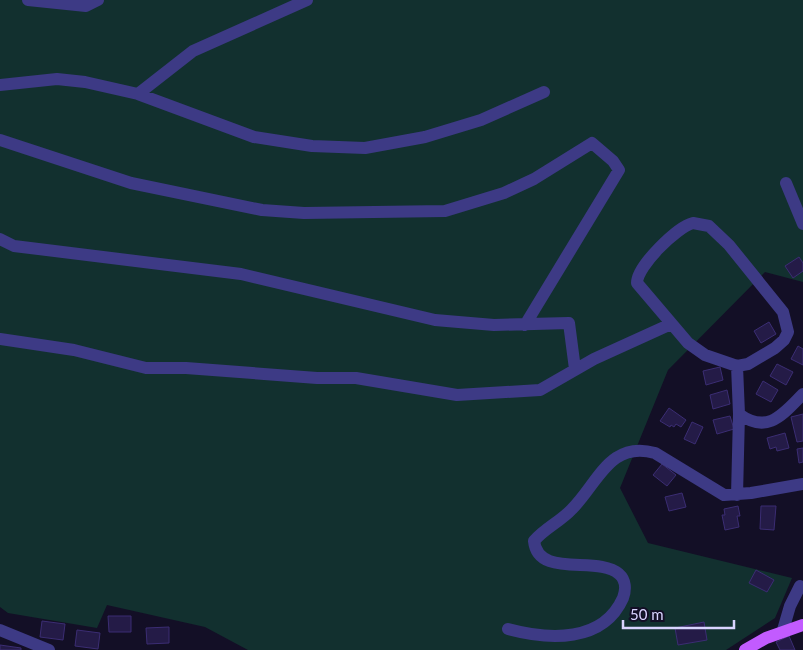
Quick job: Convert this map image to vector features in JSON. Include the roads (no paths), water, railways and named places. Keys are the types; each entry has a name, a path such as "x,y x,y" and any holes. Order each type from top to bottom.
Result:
{"main road":[{"path":"744,650 783,630 803,625"}],"street":[{"path":"28,0 86,6 98,0"},
{"path":"138,94 193,51 307,0"},
{"path":"0,85 57,80 85,82 138,94 254,137 312,146 365,148 425,137 481,120 544,92"},
{"path":"0,140 131,183 262,210 304,213 445,211 512,190 534,179 592,143 613,161 619,170 525,325"},
{"path":"786,183 803,224"},
{"path":"703,223 715,231 729,245 783,312 788,332 784,340 775,348 748,364 737,366 697,351 688,344 640,288 637,278 676,231 685,225 703,223"},
{"path":"0,239 14,246 241,274 435,320 494,325 569,323 575,369"},
{"path":"0,338 74,350 146,368 186,368 298,377 356,378 457,395 540,390 575,369 672,324"},
{"path":"737,366 739,414 737,495"},
{"path":"739,414 756,423 774,420 803,394"},
{"path":"508,629 543,635 576,635 601,625 620,605 625,593 625,584 620,575 612,569 601,566 572,565 540,556 535,549 534,541 543,530 560,521 572,509 610,462 623,452 643,450 655,453 724,495 737,495 803,484"},
{"path":"783,630 790,606 802,587"},
{"path":"0,630 49,650"}]}
